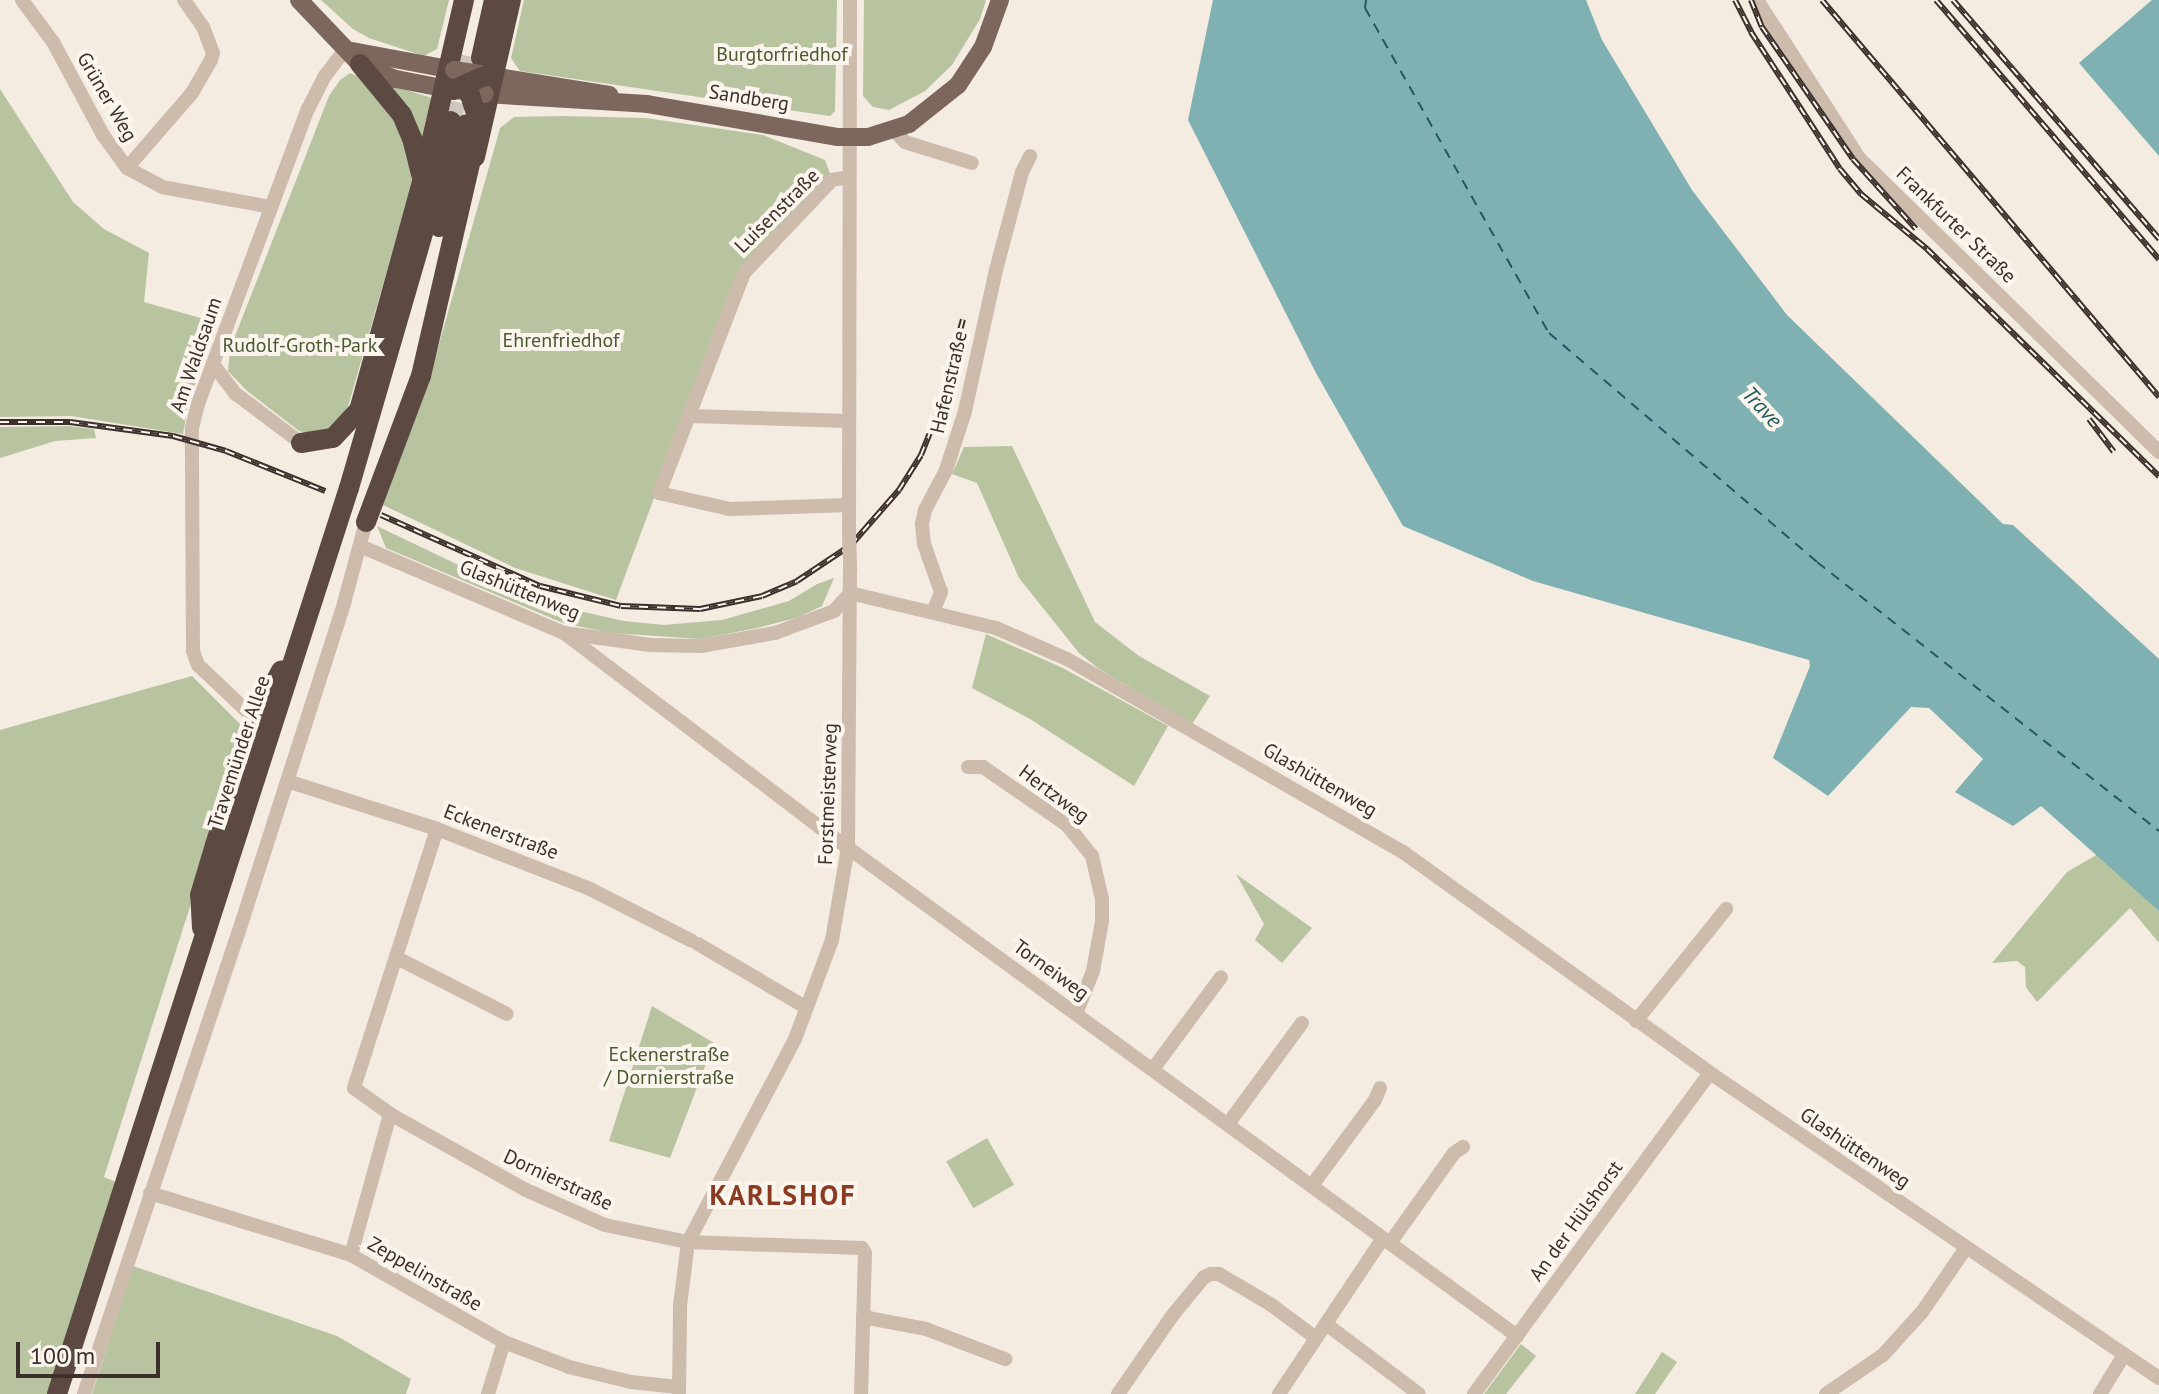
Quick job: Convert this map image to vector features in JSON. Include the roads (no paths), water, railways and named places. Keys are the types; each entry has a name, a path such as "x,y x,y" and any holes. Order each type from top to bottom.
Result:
{"highway":[{"path":"366,522 411,406 429,344 475,139 467,85 464,0"},
{"name":"Travemünder Allee","path":"71,1394 369,471 467,85 480,0"},
{"name":"Travemünder Allee","path":"57,1394 307,622 494,0"},
{"path":"203,941 200,895 255,719 307,622 321,548 422,182 511,0"},
{"path":"360,64 402,115 412,138 422,182"},
{"path":"369,471 429,344"},
{"path":"301,443 333,438 358,411"}],"main road":[{"path":"299,0 360,64 396,79 467,85"},
{"path":"895,131 931,108 958,85 983,47 1000,0"},
{"path":"345,49 467,85"},
{"name":"Sandberg","path":"467,85 640,103 851,138 895,131"}],"street":[{"name":"Grüner Weg","path":"22,0 53,42 103,135 127,168 162,187 271,207"},
{"path":"127,168 192,93 213,53 203,27 184,0"},
{"name":"Luisenstraße","path":"850,0 850,593"},
{"name":"Frankfurter Straße","path":"1757,0 1860,159 2159,452"},
{"name":"Am Waldsaum","path":"255,719 198,665 193,651 192,428 308,109 325,76 345,49"},
{"path":"895,131 905,142 972,163"},
{"name":"Hafenstraße","path":"933,612 941,592 924,544 922,524 925,510 946,470 965,411 996,270 1022,172 1030,156"},
{"name":"Luisenstraße","path":"849,177 832,180 744,273 659,493 730,509 849,505"},
{"path":"213,364 236,394 301,443"},
{"path":"690,416 848,421"},
{"path":"84,1394 150,1193 163,1164 287,781 366,522"},
{"name":"Glashüttenweg","path":"360,546 564,633 650,645 701,646 736,642 775,633 834,611 850,593 996,628 1067,659 1436,873 1710,1073 2159,1378"},
{"name":"Forstmeisterweg","path":"679,1390 680,1306 688,1242 780,1071 832,940 848,847 850,593"},
{"name":"Torneiweg","path":"564,633 848,847 1517,1336"},
{"name":"Hertzweg","path":"968,767 983,767 1067,825 1082,839 1093,858 1102,899 1102,921 1096,958 1076,1014"},
{"name":"Eckenerstraße","path":"287,781 437,829 590,889 695,942 807,1008"},
{"path":"437,829 397,958 507,1014"},
{"path":"1636,1021 1726,909"},
{"name":"Dornierstraße","path":"397,958 354,1088 390,1114 526,1190 605,1225 688,1242 862,1248 863,1317"},
{"path":"1153,1069 1221,977"},
{"path":"1228,1124 1302,1023"},
{"name":"An der Hülshorst","path":"1474,1394 1710,1073"},
{"path":"1313,1184 1375,1100 1380,1088"},
{"path":"351,1255 390,1114"},
{"path":"1279,1394 1386,1240 1454,1153 1463,1147"},
{"name":"Zeppelinstraße","path":"150,1193 351,1255 504,1342 569,1367 679,1390"},
{"path":"1826,1394 1883,1355 1922,1312 1966,1248"},
{"path":"1118,1394 1172,1316 1204,1277 1211,1274 1219,1274 1270,1304 1316,1338"},
{"path":"861,1394 863,1317 926,1329 1005,1359"},
{"path":"1326,1324 1419,1394"},
{"path":"488,1394 504,1342"},
{"path":"2100,1394 2124,1355"}],"water":[{"name":"Trave","path":"1213,0 1586,0 1602,40 1692,190 1787,315 2003,524 2013,525 2159,659 2159,911 2041,806 2013,826 1955,792 1983,759 1929,708 1911,707 1828,796 1773,758 1810,666 1809,660 1533,581 1403,526 1316,373 1188,120"},
{"path":"2152,0 2159,0 2159,156 2079,63"}],"tunnel":[{"path":"451,121 467,56"}],"railway":[{"path":"1735,0 1751,32 1840,169 1861,194 1927,249 2159,476"},
{"path":"1751,0 1762,27 1853,159 1916,229"},
{"path":"1822,0 2159,397"},
{"path":"1936,0 2159,259"},
{"path":"1953,0 2159,239"},
{"path":"381,515 540,586 621,606 700,609 762,596 797,581 851,545 899,490 921,455 937,415 963,319"},
{"path":"2089,419 2114,452"},
{"path":"0,422 70,422 173,436 226,451 325,491"}],"district":[{"name":"KARLSHOF","path":"783,1195"}],"park label":[{"name":"Burgtorfriedhof","path":"782,54"},
{"name":"Ehrenfriedhof","path":"561,340"},
{"name":"Rudolf-Groth-Park","path":"300,345"},
{"name":"Eckenerstraße / Dornierstraße","path":"669,1066"}]}
